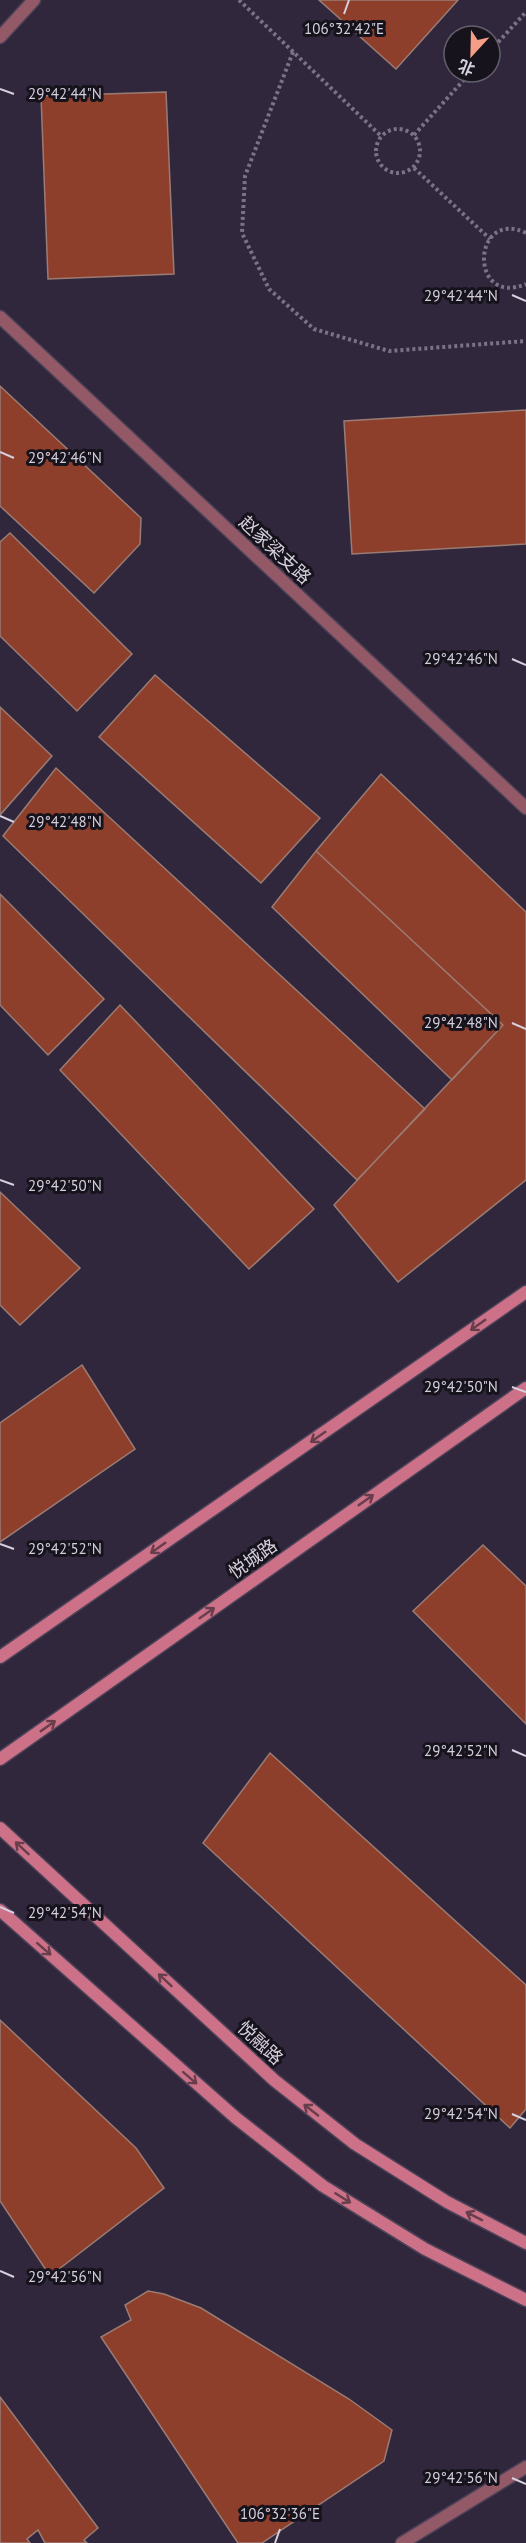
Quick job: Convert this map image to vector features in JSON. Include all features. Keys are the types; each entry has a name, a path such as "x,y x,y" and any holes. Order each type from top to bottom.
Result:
{"main road":[{"path":"0,1658 526,1292"},
{"name":"悦城路","path":"0,1759 526,1388"},
{"name":"悦融路","path":"0,1828 274,2080 355,2144 447,2202 526,2243"},
{"path":"0,1910 236,2118 323,2186 425,2249 526,2300"}],"street":[{"path":"0,37 34,0"},
{"name":"赵家梁支路","path":"0,317 526,808"},
{"path":"402,2543 526,2467"}],"path":[{"path":"239,0 381,136"},
{"path":"502,38 526,12"},
{"path":"293,52 245,176 242,233 269,289 314,328 389,351 526,341"},
{"path":"414,135 460,84"},
{"path":"401,129 414,135 420,156 414,168 400,174 392,173 380,165 376,150 381,136 401,129"},
{"path":"414,168 489,239"},
{"path":"526,233 510,229 501,231 489,239 483,253 483,262 492,280 509,288 526,284"}],"building":[{"path":"319,0 458,0 396,69"},
{"path":"166,92 174,274 48,279 41,96"},
{"path":"0,386 141,518 140,544 94,593 0,506"},
{"path":"526,410 526,544 352,554 344,421"},
{"path":"10,533 132,654 77,711 0,636 0,542"},
{"path":"155,675 320,818 261,883 99,737"},
{"path":"0,707 52,756 0,815"},
{"path":"56,768 425,1109 357,1180 3,836"},
{"path":"381,774 526,912 526,1180 398,1282 334,1205 503,1025 316,851"},
{"path":"316,851 503,1025 452,1080 272,907"},
{"path":"0,894 104,999 48,1055 0,1005"},
{"path":"120,1005 314,1209 249,1269 60,1070"},
{"path":"0,1192 80,1268 20,1325 0,1305"},
{"path":"82,1365 135,1449 0,1542 0,1423"},
{"path":"483,1545 526,1586 526,1724 413,1611"},
{"path":"270,1753 526,1985 526,2109 510,2128 203,1843"},
{"path":"0,2020 136,2148 164,2188 50,2276 0,2201"},
{"path":"148,2291 164,2294 201,2308 349,2399 392,2430 384,2461 262,2543 238,2543 101,2337 131,2320 125,2305"},
{"path":"0,2397 98,2528 84,2540 87,2543 45,2543 38,2530 27,2539 30,2543 0,2543"}]}
